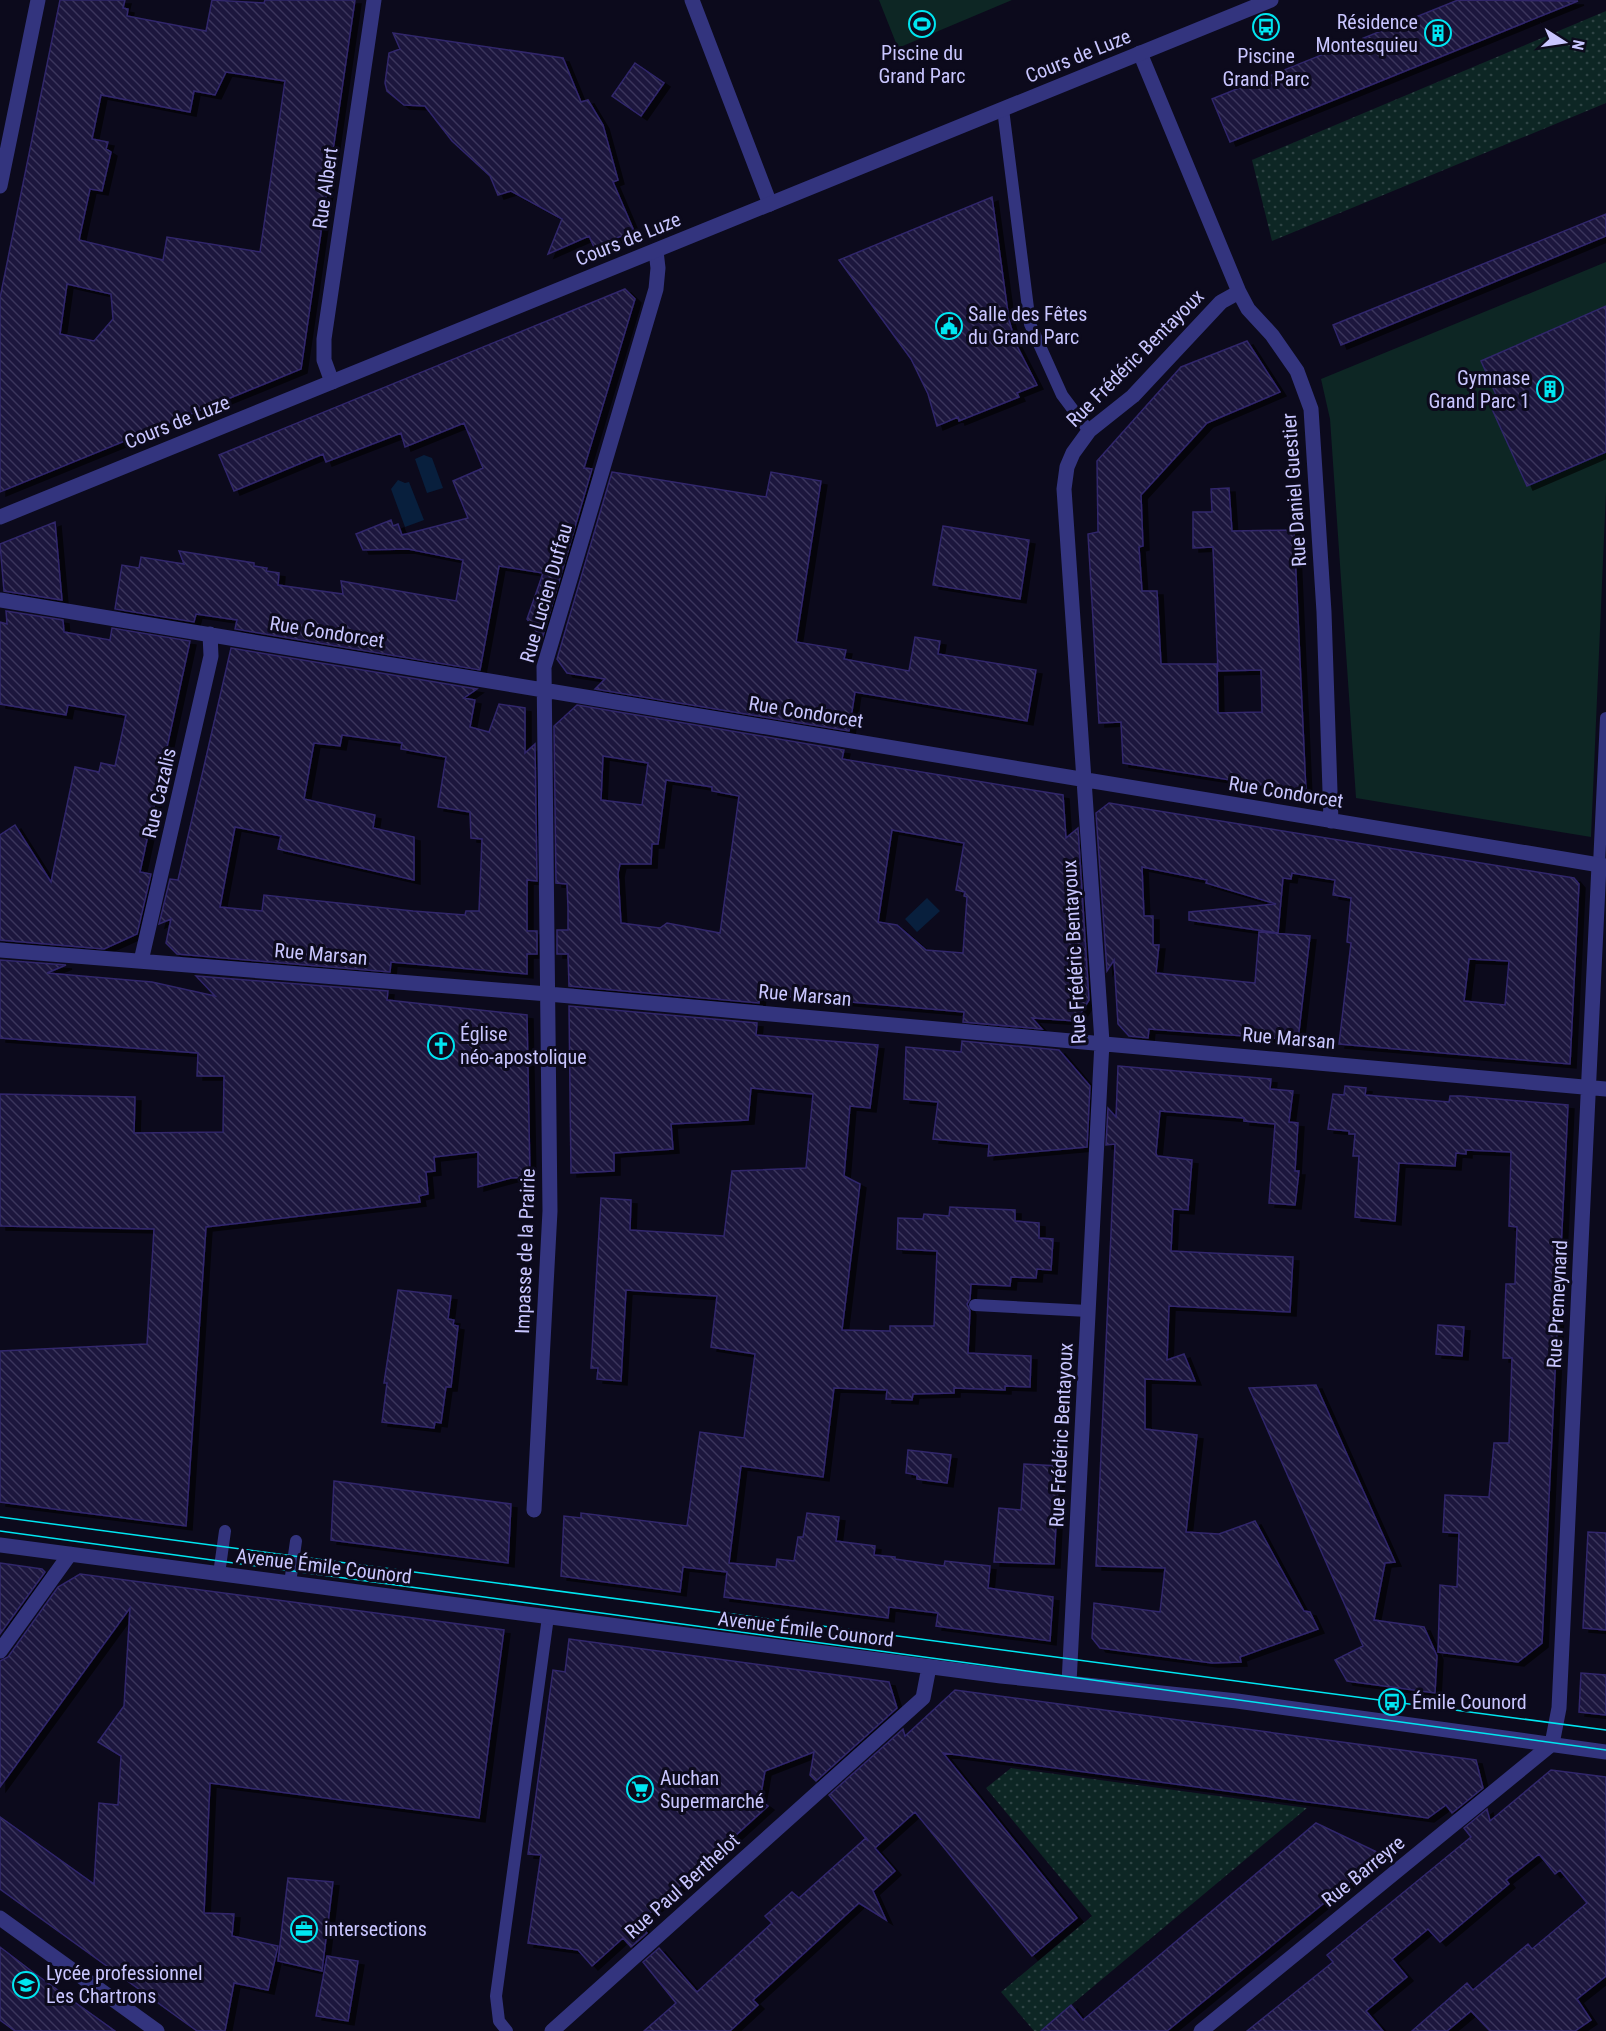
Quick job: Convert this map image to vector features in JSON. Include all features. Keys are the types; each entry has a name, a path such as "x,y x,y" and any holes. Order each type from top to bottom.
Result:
{"street":[{"path":"0,186 38,0"},
{"name":"Rue Albert","path":"332,382 324,360 324,339 374,0"},
{"path":"692,0 770,204"},
{"name":"Cours de Luze","path":"0,517 1271,0"},
{"name":"Rue Daniel Guestier","path":"1140,53 1239,292 1248,309 1272,335 1297,371 1311,409 1324,612 1331,821"},
{"name":"Rue Lucien Duffau","path":"548,994 544,667 656,289 658,268 656,251"},
{"name":"Rue Frédéric Bentayoux","path":"1069,1683 1102,1042 1064,489 1067,467 1073,453 1089,431 1133,396 1221,302 1239,292"},
{"name":"Rue Condorcet","path":"0,600 1602,866"},
{"name":"Rue Cazalis","path":"141,961 211,656 210,634"},
{"name":"Rue Premeynard","path":"1552,1744 1559,1708 1588,1086 1602,866"},
{"name":"Rue Marsan","path":"0,950 548,994 1606,1089"},
{"name":"Impasse de la Prairie","path":"534,1510 550,1211 548,994"},
{"name":"Avenue Émile Counord","path":"0,1545 928,1667 1237,1701 1606,1752"},
{"path":"0,1651 70,1554"},
{"name":"Rue Paul Berthelot","path":"552,2031 923,1698 928,1667"},
{"name":"Rue Barreyre","path":"1201,2031 1552,1744"},
{"path":"0,1918 157,2031"}],"lane":[{"path":"1003,109 1030,324 1062,395 1089,431"},
{"path":"1602,866 1606,718"},
{"path":"975,1305 1088,1311"},
{"path":"219,1574 225,1531"},
{"path":"290,1583 296,1541"},
{"path":"507,2031 500,2021 496,1996 549,1617"}],"green space":[{"name":"Piscine du Grand Parc","path":"879,0 1012,0 898,48"},
{"path":"1606,11 1606,103 1272,241 1252,160"},
{"path":"1606,262 1606,492 1591,837 1356,798 1330,419 1321,379"},
{"path":"1011,1768 1307,1808 1040,2031 1034,2031 1001,1992 1092,1916 986,1788"}],"water":[{"path":"424,455 432,458 443,488 427,493 415,459"},
{"path":"398,480 409,482 424,520 405,527 391,489"},
{"path":"927,898 940,911 917,932 905,919"}],"building":[{"path":"60,0 125,0 123,8 128,9 127,16 206,31 212,0 264,3 265,0 355,0 301,369 0,492 0,298","holes":["226,72 285,81 260,252 167,237 163,260 79,240 90,189 102,191 111,152 106,149 108,142 92,139 101,95 190,112 194,91 215,95","67,284 111,294 113,319 94,341 60,334"]},
{"path":"1458,0 1578,1 1230,142 1212,99"},
{"path":"393,33 563,58 581,102 588,100 603,125 618,180 613,182 634,231 594,247 589,236 548,254 562,219 511,191 498,195 490,176 452,141 425,106 404,105 387,91 385,83 389,53 400,49"},
{"path":"635,63 664,83 641,116 612,96"},
{"name":"Salle des Fêtes du Grand Parc","path":"992,197 1009,320 1016,344 1037,385 1017,393 1019,397 959,421 958,417 937,426 928,394 911,359 839,260"},
{"path":"1606,214 1606,236 1341,345 1333,325"},
{"path":"625,289 635,299 584,468 592,469 542,639 527,619 543,573 499,566 480,670 235,629 237,620 196,614 194,622 115,609 122,565 139,568 141,557 184,564 179,551 254,563 254,566 267,568 266,571 279,573 278,585 343,594 341,581 456,601 463,560 408,549 363,550 356,534 391,520 393,526 398,524 402,535 468,518 453,481 483,468 464,423 405,447 401,433 326,462 323,454 234,491 219,455"},
{"name":"Gymnase Grand Parc 1","path":"1606,306 1606,452 1527,486 1492,409 1501,406 1481,361"},
{"path":"1247,341 1280,392 1207,423 1141,495 1143,546 1139,547 1142,591 1157,591 1161,664 1217,664 1218,713 1262,712 1261,670 1218,671 1213,547 1193,548 1193,512 1212,512 1211,489 1229,488 1232,531 1294,530 1306,792 1123,763 1121,722 1099,723 1088,534 1098,532 1097,461 1181,367"},
{"path":"612,472 766,497 771,472 821,481 796,642 846,650 844,659 909,671 915,637 940,641 938,654 1036,670 1027,721 855,692 849,731 595,689 605,679 567,673 557,659"},
{"path":"55,522 62,600 4,591 0,544"},
{"path":"943,526 1029,540 1020,599 933,585"},
{"path":"6,611 63,620 64,632 110,640 112,628 190,641 140,872 151,874 137,934 104,949 0,940 0,835 15,825 51,882 75,767 99,772 101,763 115,766 126,715 68,705 66,715 0,704 0,622 7,624"},
{"path":"231,648 477,689 464,698 475,700 470,727 489,732 499,704 525,708 525,753 535,744 537,881 527,880 527,931 537,931 537,954 527,954 527,974 391,962 390,972 177,954 166,943 171,919 159,924 170,879 178,880","holes":["342,735 402,743 401,749 446,757 438,807 470,812 471,838 482,839 479,911 466,911 465,915 264,895 262,911 220,907 235,827 281,836 278,849 414,880 414,837 373,828 375,815 304,799 314,743 340,746"]},
{"path":"577,705 844,750 842,759 1063,795 1066,838 1078,828 1089,1000 1076,1021 1032,1018 1042,1029 963,1022 964,1012 760,994 759,1003 569,986 568,954 557,954 557,930 568,930 568,908 567,884 556,883 554,726","holes":["603,756 648,763 642,805 601,800","666,780 712,787 712,791 739,796 720,933 667,923 660,928 621,923 618,873 620,864 651,864 652,844 658,844","892,830 964,843 956,890 965,892 964,896 967,897 963,953 926,950 897,925 878,922"]},
{"path":"1109,803 1574,878 1579,884 1570,1064 1339,1044 1351,943 1347,942 1351,898 1333,895 1335,880 1292,873 1291,879 1283,878 1278,933 1189,920 1189,912 1276,904 1206,883 1207,880 1142,867 1144,916 1153,916 1153,945 1159,945 1156,973 1255,983 1259,932 1310,936 1298,1040 1149,1029 1148,1038 1129,1036 1118,1024 1114,960 1107,971 1096,813","holes":["1469,959 1509,961 1505,1005 1464,1001"]},
{"path":"0,960 66,965 47,973 152,982 215,996 196,976 388,991 387,1000 527,1015 530,1177 511,1178 478,1187 478,1152 434,1157 435,1171 426,1172 428,1194 419,1196 420,1202 206,1227 186,1526 0,1502 0,1351 147,1344 154,1229 0,1226 0,1094 135,1097 134,1133 223,1132 224,1076 197,1076 198,1053 0,1038"},
{"path":"569,1006 757,1023 756,1035 878,1045 870,1108 850,1106 844,1176 860,1184 842,1330 890,1331 890,1326 934,1326 937,1251 897,1249 898,1218 923,1219 924,1214 949,1216 950,1207 1015,1210 1015,1221 1039,1223 1039,1238 1053,1239 1051,1270 1037,1269 1036,1278 1011,1277 1010,1286 971,1284 970,1299 967,1304 970,1311 968,1353 1031,1356 1030,1387 1005,1386 1005,1390 954,1388 954,1393 913,1394 912,1400 886,1399 887,1390 834,1388 823,1477 741,1466 729,1563 776,1567 777,1559 794,1561 798,1537 803,1537 807,1513 839,1517 836,1541 875,1546 874,1555 895,1557 895,1559 944,1566 945,1561 990,1566 988,1588 1053,1597 1050,1641 936,1626 938,1613 889,1607 888,1618 724,1597 727,1572 683,1567 680,1592 561,1576 564,1516 581,1518 581,1513 687,1526 700,1432 744,1438 755,1354 711,1347 717,1296 626,1290 621,1381 597,1379 598,1368 591,1368 601,1198 631,1200 630,1230 724,1236 732,1171 806,1168 813,1094 751,1088 748,1120 671,1124 673,1149 614,1153 614,1171 571,1173"},
{"path":"962,1041 1059,1050 1090,1086 1087,1147 988,1156 989,1144 933,1139 938,1102 904,1099 906,1047 961,1052"},
{"path":"1118,1066 1271,1079 1270,1089 1293,1091 1289,1122 1298,1123 1295,1171 1299,1171 1295,1205 1269,1203 1275,1124 1244,1121 1244,1118 1160,1111 1156,1153 1157,1156 1192,1160 1188,1210 1173,1209 1171,1251 1293,1257 1290,1312 1169,1306 1167,1360 1184,1354 1195,1381 1145,1379 1145,1429 1197,1435 1186,1532 1219,1534 1255,1521 1304,1611 1310,1612 1318,1629 1240,1657 1241,1662 1212,1663 1100,1648 1092,1638 1094,1603 1160,1612 1165,1568 1096,1566 1115,1144 1106,1145 1108,1108 1116,1117"},
{"path":"1345,1086 1366,1088 1365,1095 1449,1102 1450,1096 1461,1096 1568,1105 1542,1643 1518,1662 1438,1652 1440,1585 1457,1587 1459,1533 1443,1532 1445,1495 1489,1497 1494,1443 1509,1443 1512,1358 1503,1358 1506,1284 1515,1284 1517,1227 1509,1226 1511,1152 1466,1150 1466,1154 1456,1153 1455,1166 1399,1163 1395,1221 1355,1217 1359,1156 1353,1156 1355,1134 1349,1134 1349,1131 1328,1129 1333,1094 1344,1095"},
{"path":"398,1290 451,1296 448,1319 454,1320 453,1325 458,1326 451,1387 446,1387 441,1423 435,1422 434,1428 382,1422 387,1383 384,1383"},
{"path":"1438,1325 1464,1327 1462,1356 1436,1354"},
{"path":"1316,1385 1395,1562 1385,1563 1374,1620 1424,1627 1437,1656 1435,1693 1347,1681 1335,1660 1363,1646 1249,1388"},
{"path":"908,1450 951,1455 947,1483 917,1479 917,1475 906,1473"},
{"path":"1024,1464 1059,1466 1054,1564 994,1562 999,1508 1021,1510"},
{"path":"334,1481 511,1504 508,1563 331,1540"},
{"path":"1588,1532 1606,1533 1606,1630 1583,1628"},
{"path":"0,1563 42,1569 45,1572 0,1634"},
{"path":"80,1574 504,1630 479,1818 210,1783 204,1913 234,1914 232,1936 278,1946 268,1990 234,1983 225,2031 197,2031 0,1889 0,1817 94,1884 99,1803 118,1805 121,1756 98,1742 124,1706 130,1608 0,1787 0,1661 8,1657 58,1587"},
{"name":"Auchan Supermarché","path":"569,1639 889,1682 897,1708 816,1781 810,1775 814,1752 765,1771 760,1800 768,1806 639,1923 647,1933 631,1947 623,1938 592,1966 578,1950 528,1943 541,1855 528,1854 553,1670 565,1672"},
{"path":"1581,1673 1606,1675 1606,1715 1579,1712"},
{"path":"955,1690 1476,1760 1483,1788 1452,1813 1446,1805 1428,1818 943,1753 1077,1918 1032,1956 915,1812 875,1848 895,1871 873,1891 886,1920 859,1903 753,2000 758,2005 730,2031 644,2031 676,2003 643,1962 659,1948 697,1992 772,1923 765,1916 792,1892 799,1898 866,1838 829,1795 903,1729 905,1736"},
{"path":"1551,1770 1606,1777 1606,1976 1577,1999 1591,2020 1575,2031 1490,2031 1471,2011 1447,2031 1412,2031 1467,1983 1473,1990 1528,1944 1532,1949 1587,1903 1560,1870 1555,1874 1539,1854 1506,1880 1509,1884 1440,1942 1428,1929 1392,1959 1407,1977 1366,2011 1383,2031 1247,2031 1333,1962 1327,1955 1471,1837 1464,1828 1487,1809 1490,1821"},
{"path":"1316,1823 1383,1855 1167,2031 1041,2031 1071,2005 1083,2020"},
{"path":"288,1878 333,1882 322,1971 278,1961"},
{"name":"Lycée professionnel Les Chartrons","path":"0,1947 115,2031 15,2031 0,2020"},
{"path":"327,1956 358,1961 348,2021 316,2016"}],"tram line":[{"path":"0,1517 1606,1730"},
{"path":"0,1531 1606,1750"}],"place":[{"name":"Piscine du Grand Parc","path":"922,24"},
{"name":"Piscine Grand Parc","path":"1266,27"},
{"name":"Résidence Montesquieu","path":"1438,33"},
{"name":"Salle des Fêtes du Grand Parc","path":"949,326"},
{"name":"Gymnase Grand Parc 1","path":"1550,389"},
{"name":"Église néo-apostolique","path":"441,1046"},
{"name":"Émile Counord","path":"1392,1702"},
{"name":"Auchan Supermarché","path":"640,1789"},
{"name":"intersections","path":"304,1929"},
{"name":"Lycée professionnel Les Chartrons","path":"26,1985"}]}
